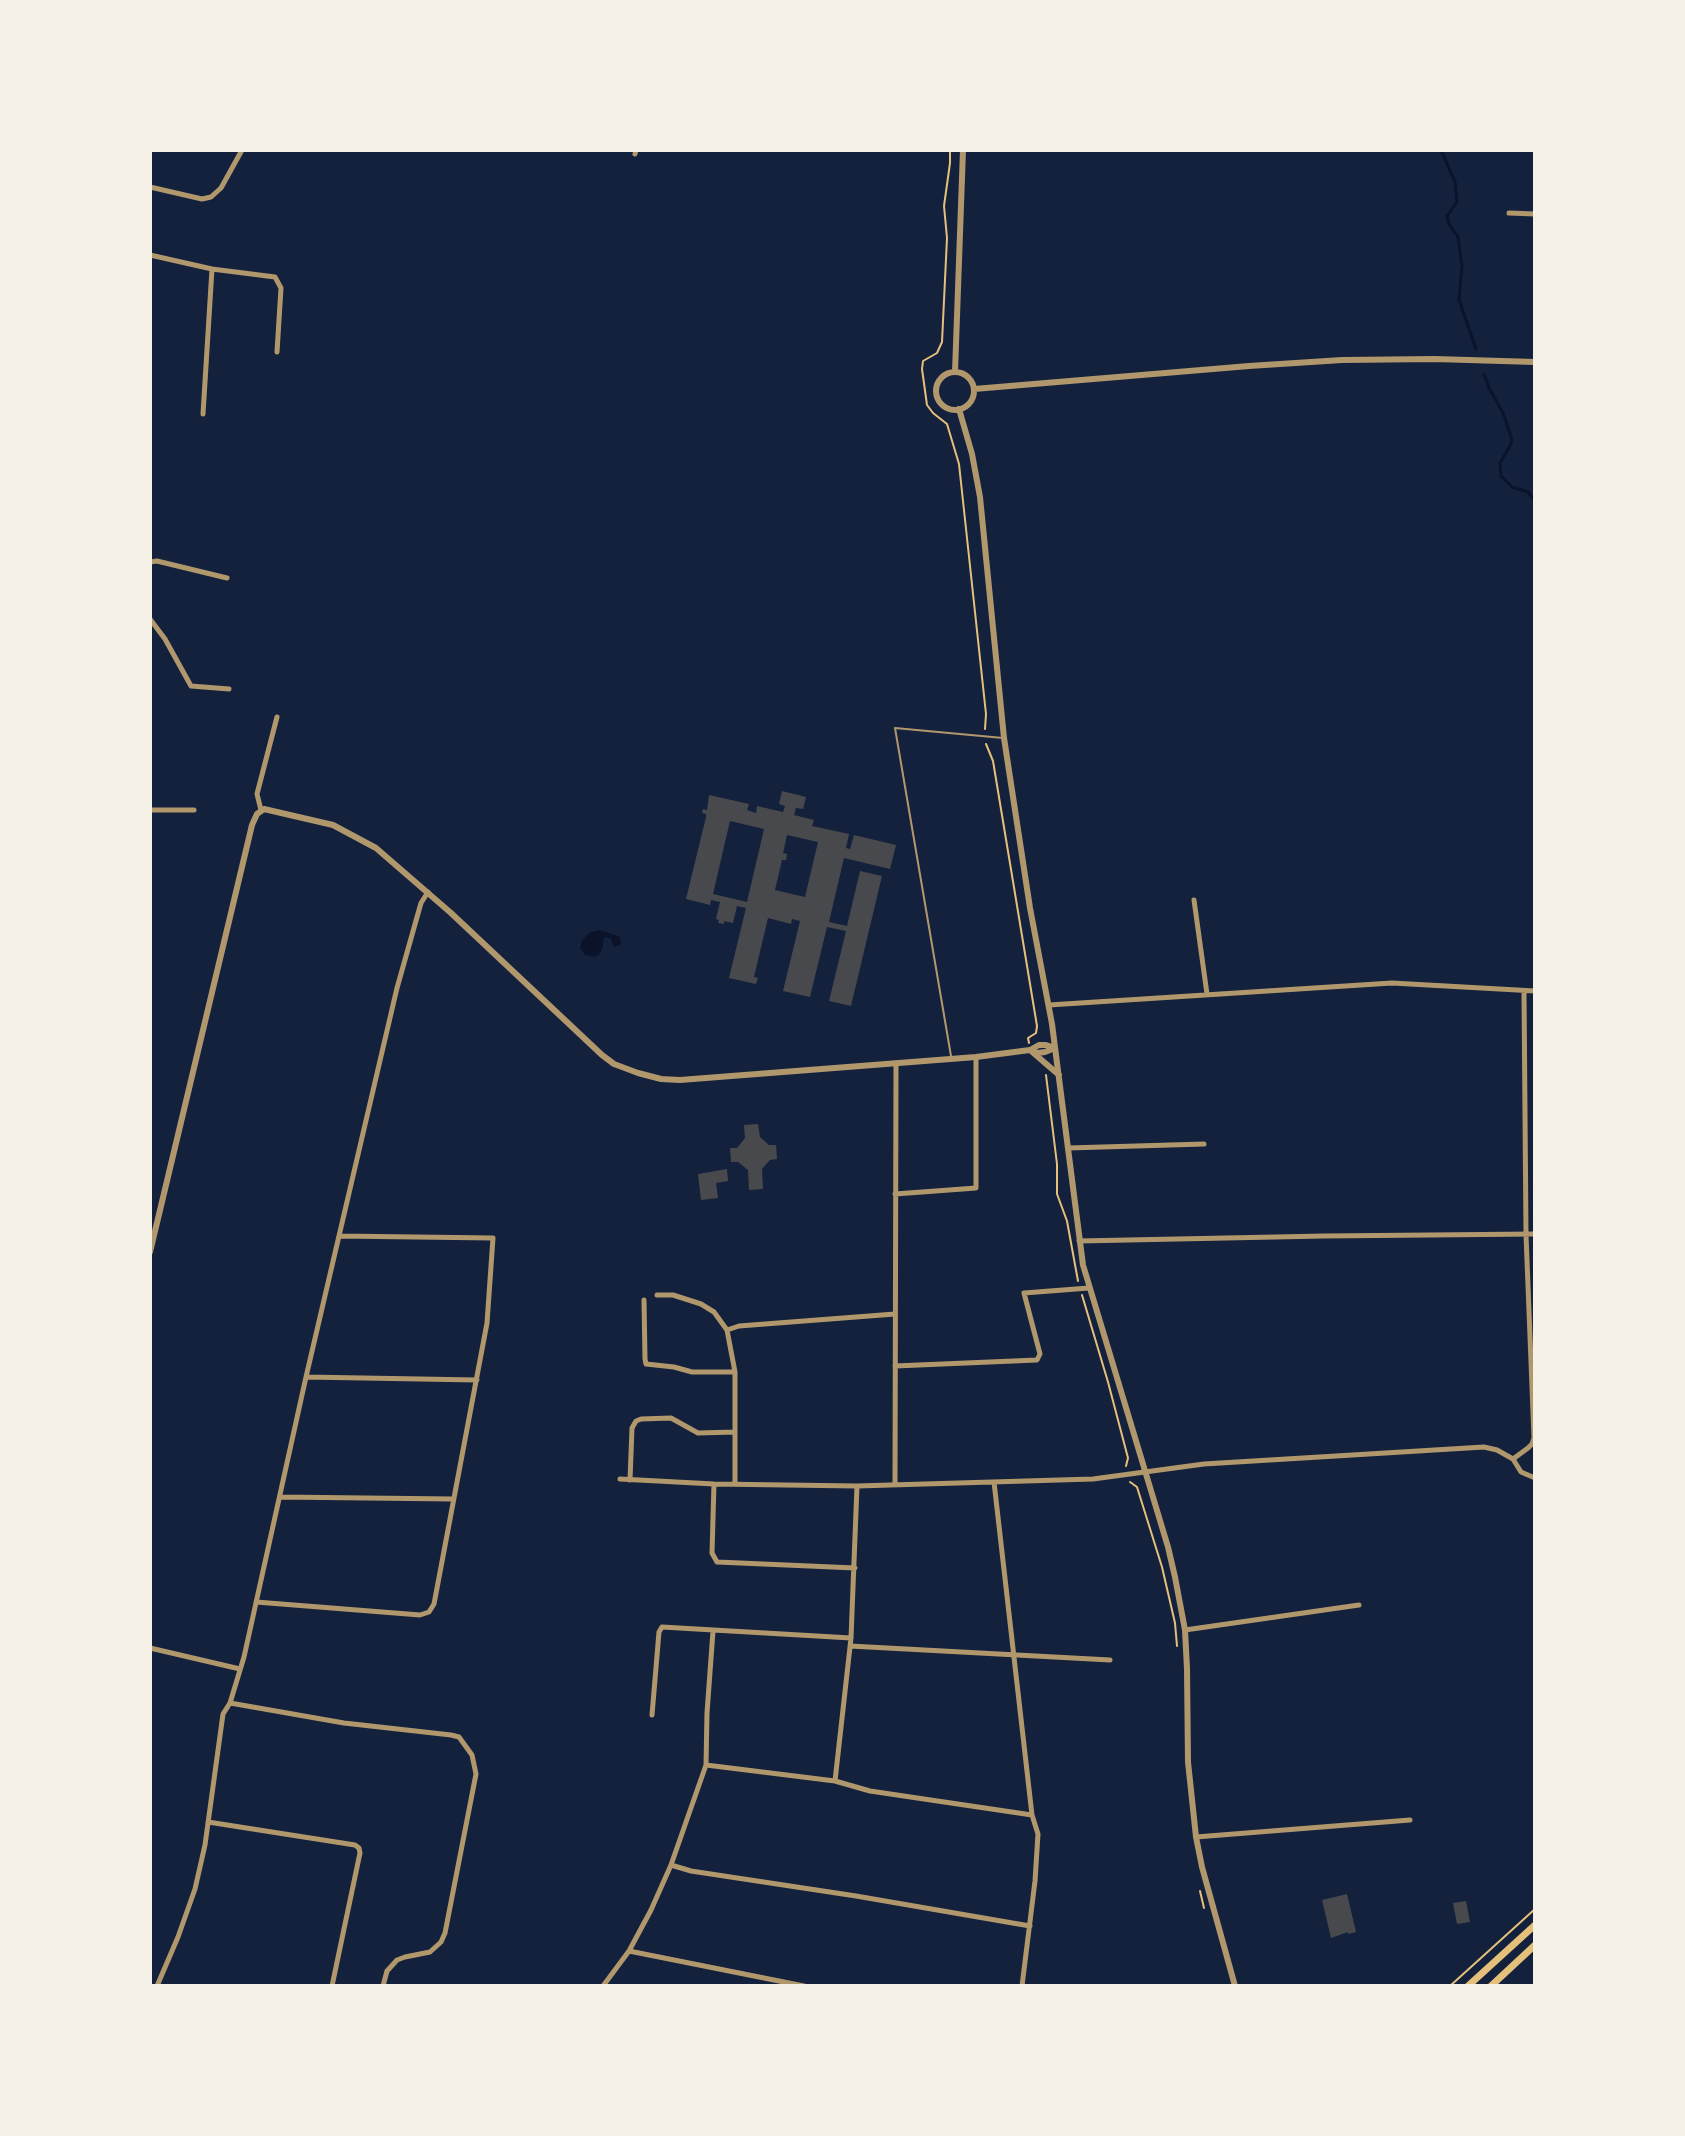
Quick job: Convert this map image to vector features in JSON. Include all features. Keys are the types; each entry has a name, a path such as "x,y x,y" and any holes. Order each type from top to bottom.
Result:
{"main road":[{"path":"1468,1986 1535,1925"},
{"path":"1491,1986 1535,1945"}],"street":[{"path":"150,187 202,199 211,197 221,188 242,150"},
{"path":"955,372 963,150"},
{"path":"1509,213 1535,214"},
{"path":"150,255 212,269 271,275 278,280 281,288 277,352"},
{"path":"203,414 212,269"},
{"path":"974,389 1342,360 1535,362"},
{"path":"955,372 968,377 974,389 972,399 959,409 943,405 936,390 944,375 955,372"},
{"path":"959,409 980,497 1004,738 1030,908 1049,1005 1079,1241 1089,1288 1168,1547 1185,1630 1188,1762 1196,1837 1235,1986"},
{"path":"150,562 157,561 227,578"},
{"path":"150,619 191,686 229,689"},
{"path":"265,810 257,794 277,717"},
{"path":"150,810 194,810"},
{"path":"150,1252 239,878 255,817 265,810 333,825 356,835 389,858 602,1055 629,1070 661,1079 680,1080 1030,1050 1037,1053 1055,1048"},
{"path":"157,1986 195,1889 223,1714 230,1703 240,1669 397,988 421,903 428,892"},
{"path":"1194,900 1207,994"},
{"path":"1049,1005 1392,983 1535,991"},
{"path":"1513,1459 1532,1444 1524,991"},
{"path":"1030,1050 1059,1075"},
{"path":"895,1194 976,1188 976,1057"},
{"path":"895,1484 896,1063"},
{"path":"1067,1148 1204,1144"},
{"path":"1079,1241 1535,1234"},
{"path":"256,1602 420,1615 429,1612 434,1604 487,1323 493,1238 339,1236"},
{"path":"895,1366 1037,1360 1040,1354 1024,1293 1089,1288"},
{"path":"657,1295 673,1295 701,1304 714,1312 727,1330 735,1372 735,1484"},
{"path":"644,1300 646,1364 692,1372 735,1372"},
{"path":"727,1330 739,1326 895,1314"},
{"path":"306,1377 477,1380"},
{"path":"630,1480 632,1428 636,1421 671,1418 698,1433 735,1432"},
{"path":"620,1479 857,1486 1093,1479 1251,1460 1484,1447 1513,1459 1521,1472 1535,1478"},
{"path":"994,1482 1032,1815 1038,1843 1022,1986"},
{"path":"714,1484 712,1553 717,1562 855,1568"},
{"path":"835,1781 851,1638 857,1486"},
{"path":"280,1497 453,1499"},
{"path":"1185,1630 1359,1605"},
{"path":"652,1715 662,1627 851,1638"},
{"path":"603,1986 629,1951 671,1865 706,1765 713,1631"},
{"path":"850,1646 1110,1660"},
{"path":"150,1648 240,1669"},
{"path":"230,1703 344,1723 451,1735 459,1737 476,1763 471,1805 445,1933 441,1942 430,1952 397,1960 387,1971 383,1986"},
{"path":"706,1765 835,1781 884,1793 1032,1815"},
{"path":"1196,1837 1410,1820"},
{"path":"208,1822 359,1848 332,1986"},
{"path":"671,1865 691,1871 1030,1926"},
{"path":"629,1951 804,1986"}],"lane":[{"path":"952,1059 895,728 1004,738"}],"path":[{"path":"950,150 944,206 942,342 937,353 923,361 923,380 927,405 947,424 959,464 986,714 985,732"},
{"path":"986,743 993,761 1037,1026 1036,1033 1028,1038"},
{"path":"1450,1986 1535,1909"}],"water":[{"path":"600,930 620,937 621,944 614,947 611,939 606,937 599,955 585,955 580,948 582,940 589,933"}],"building":[{"path":"782,791 806,797 803,809 796,808 794,815 814,820 812,826 849,834 846,848 850,849 854,835 896,845 890,869 844,858 829,922 847,926 860,871 882,876 851,1006 829,1001 846,931 827,927 810,997 783,991 800,921 792,919 791,924 768,918 754,977 758,978 756,984 729,978 746,908 737,906 733,923 724,921 724,924 716,919 720,902 711,900 710,905 686,899 706,817 702,813 703,809 707,810 709,795 749,804 747,810 756,813 757,806 783,812 785,806 779,804","holes":["730,821 764,829 747,902 713,894","787,835 818,842 805,897 775,890 782,860 786,860 787,854 783,853"]},
{"path":"758,1124 760,1137 769,1145 776,1145 777,1159 770,1160 762,1169 763,1189 749,1190 748,1170 738,1162 731,1162 730,1148 737,1148 745,1138 744,1125"},
{"path":"727,1169 728,1181 716,1183 718,1198 701,1200 698,1174"},
{"path":"1347,1894 1356,1932 1331,1938 1322,1900"},
{"path":"1466,1901 1470,1922 1457,1924 1453,1903"}],"waterway":[{"path":"1441,150 1455,182 1457,202 1447,216 1458,237 1462,266 1459,300 1476,349"},
{"path":"1484,374 1512,440 1500,463 1501,476 1512,487 1528,492 1535,501"}]}
